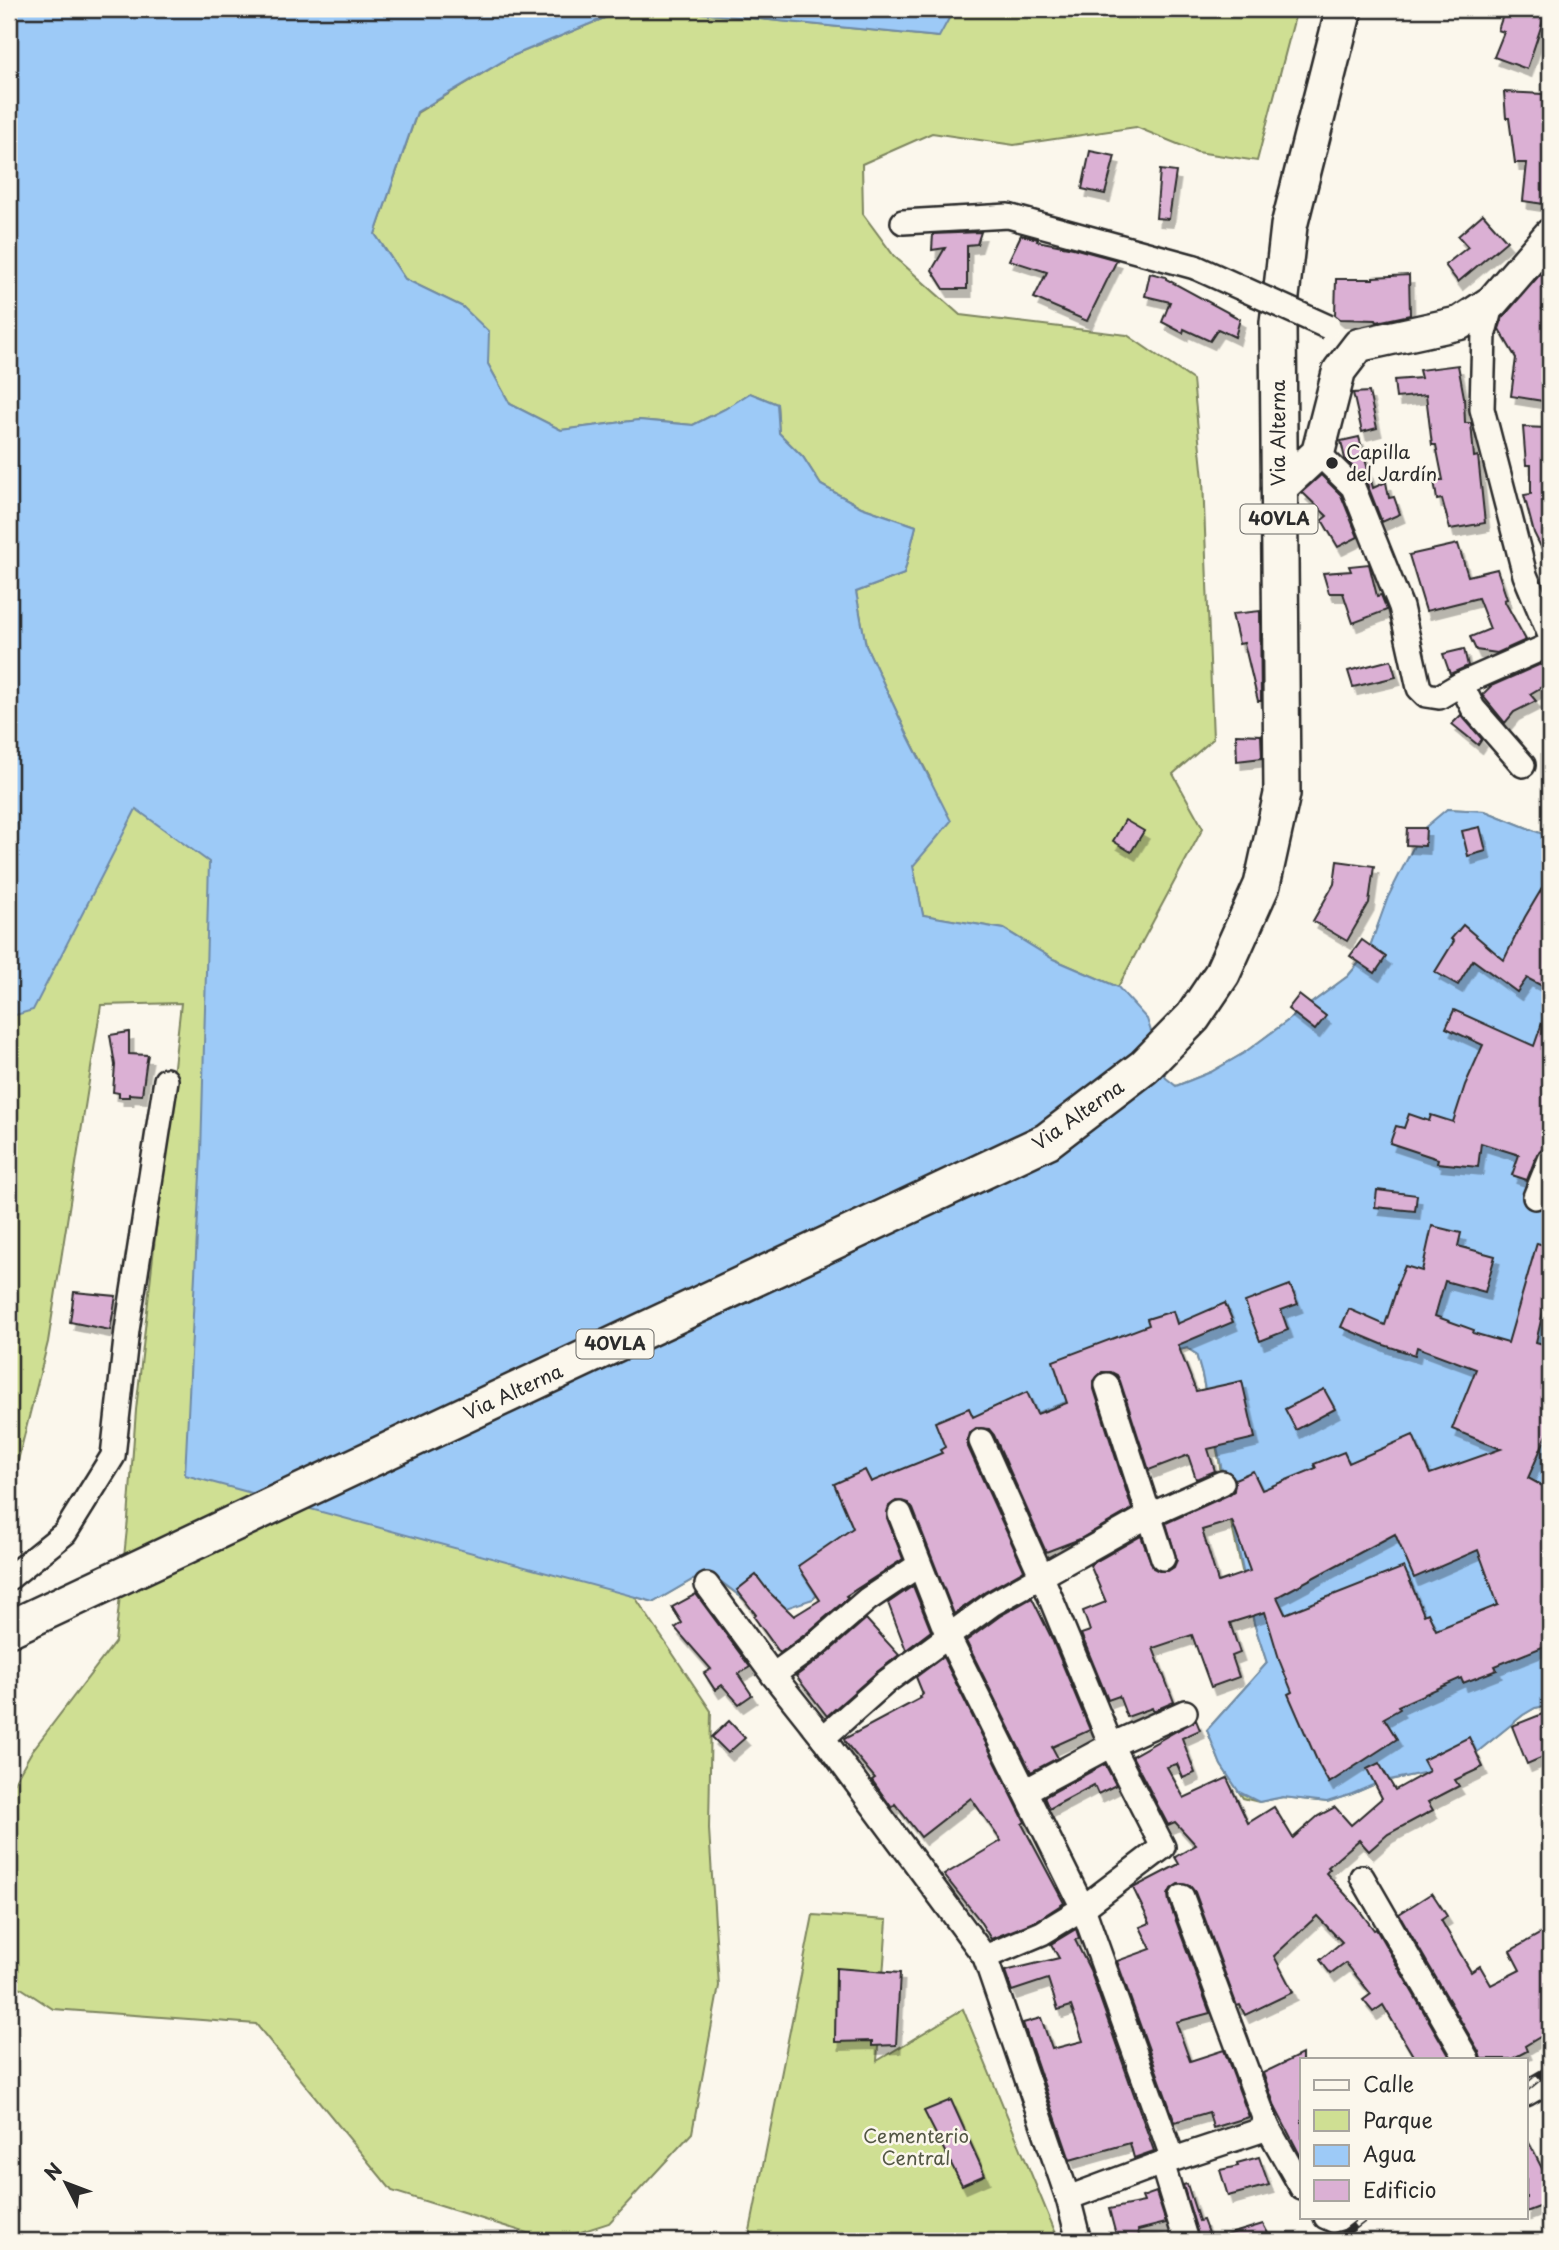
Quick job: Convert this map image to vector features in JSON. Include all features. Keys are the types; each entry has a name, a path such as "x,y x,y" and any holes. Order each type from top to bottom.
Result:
{"main road":[{"name":"Via Alterna","path":"9,1629 1047,1141 1144,1067 1194,1017 1222,974 1262,885 1282,794 1279,323 1289,226 1344,9"},
{"path":"1278,490 1318,453 1339,372 1359,345 1460,323 1492,302 1550,235"}],"street":[{"path":"903,222 1008,216 1195,267 1328,327 1359,345"},
{"path":"1492,302 1485,333 1482,409 1525,575 1550,635"},
{"path":"1318,453 1353,487 1401,607 1419,688 1426,695 1440,697 1461,684 1550,645"},
{"path":"1461,684 1473,708 1523,765"},
{"path":"9,1578 65,1533 113,1456 127,1330 166,1080"},
{"path":"1535,1197 1550,1160"},
{"path":"1107,1385 1163,1558"},
{"path":"981,1441 1042,1577 1111,1745 1163,1847 1083,1908 1042,1933 985,1957"},
{"path":"822,1738 886,1682 992,1604 1148,1516 1222,1483"},
{"path":"900,1514 948,1636 1083,1908 1168,2161 1186,2241"},
{"path":"773,1675 816,1644 867,1599 919,1565"},
{"path":"708,1585 985,1957 1068,2198 1079,2241"},
{"path":"1025,1791 1111,1745 1185,1712"},
{"path":"1362,1877 1466,2058"},
{"path":"1182,1897 1268,2128 1300,2184"},
{"path":"1528,2093 1550,2080"},
{"path":"1068,2198 1268,2128"}],"green space":[{"path":"626,9 660,9 938,37 954,9 1297,9 1257,161 1197,152 1136,127 1014,145 932,133 862,164 863,214 894,256 960,315 1127,335 1193,380 1203,479 1213,739 1173,774 1203,828 1118,987 1053,959 1004,929 923,915 913,866 931,780 866,646 856,592 904,574 916,526 861,507 821,485 803,457 779,433 777,404 750,393 693,425 639,420 561,430 510,404 488,364 463,307 405,279 375,234 417,113 510,57"},
{"path":"9,676 1176,1086 1211,1072 1244,1053 1348,976 1368,952 1384,910 1447,809 1485,811 1550,837 1550,1036 1547,1038 1522,1175 1535,1197 1550,1206 1550,1705 1535,1708 1523,1715 1476,1753 1442,1769 1380,1782 1327,1802 1283,1797 1259,1802 1243,1798 1221,1765 1207,1730 1267,1663 1254,1623 1222,1483 1202,1375 1196,1354 1187,1348 1164,1354 1074,1399 1004,1425 942,1453 891,1516 813,1599 753,1606 714,1577 692,1580 654,1602 635,1597 711,1711 709,1829 719,1986 692,2133 609,2223 553,2241 392,2191 256,2024 53,2009 9,1980 9,1791 32,1751 115,1642 136,1410 181,1003 101,1005 48,1342 9,1489"},
{"name":"Cementerio Central","path":"813,1915 887,1920 877,2061 963,2009 1059,2241 748,2241"}],"water":[{"path":"9,9 626,9 510,57 417,112 375,234 405,279 463,307 489,332 488,364 510,404 561,430 639,420 693,425 750,393 777,404 779,433 803,457 821,485 861,507 916,526 904,574 856,592 866,646 951,821 913,866 923,915 1004,929 1053,959 1118,987 1147,1019 1166,1078 1176,1086 1211,1072 1244,1053 1348,976 1368,952 1388,897 1422,830 1447,809 1485,811 1550,837 1550,1036 1547,1038 1522,1175 1535,1197 1550,1206 1550,1705 1535,1708 1523,1715 1476,1753 1442,1769 1380,1782 1327,1802 1283,1797 1259,1802 1239,1792 1221,1765 1207,1730 1267,1663 1254,1623 1202,1375 1196,1354 1187,1348 1164,1354 1074,1399 1004,1425 942,1453 891,1516 813,1599 777,1611 753,1606 715,1577 692,1580 654,1602 185,1475 201,1154 209,862 136,809 33,1010 9,1017"},
{"path":"660,9 954,9 939,37"}],"building":[{"path":"1505,9 1547,9 1527,69 1494,57 1504,32 1498,30"},
{"path":"1504,92 1543,94 1550,156 1544,204 1523,201 1527,163 1515,163"},
{"path":"1090,151 1115,156 1105,194 1082,189"},
{"path":"1160,170 1176,172 1169,219 1156,218"},
{"path":"1483,214 1507,241 1458,282 1445,265 1468,247 1458,236"},
{"path":"981,232 977,244 967,245 967,289 944,289 932,270 945,248 932,250 933,234"},
{"path":"1021,235 1117,260 1087,321 1034,298 1047,272 1009,260"},
{"path":"1550,263 1550,300 1542,309 1550,316 1550,359 1544,365 1543,401 1511,396 1516,358 1499,329 1503,317"},
{"path":"1150,273 1166,277 1240,319 1235,337 1218,329 1210,341 1184,329 1183,333 1162,322 1170,302 1145,296"},
{"path":"1409,275 1410,315 1377,322 1340,319 1335,315 1336,279"},
{"path":"1458,365 1464,397 1465,423 1471,423 1474,457 1478,456 1485,523 1450,529 1442,499 1437,500 1434,480 1443,480 1436,445 1432,445 1426,395 1396,398 1394,380 1421,378 1419,370"},
{"path":"1369,392 1377,428 1362,432 1353,393"},
{"path":"1523,427 1546,428 1550,468 1550,565 1534,533 1524,495 1531,494 1531,465 1526,465"},
{"path":"1359,437 1373,488 1386,482 1389,498 1394,497 1400,514 1382,522 1366,481 1345,459 1341,441"},
{"path":"1321,475 1341,495 1358,537 1338,547 1322,520 1327,516 1302,492"},
{"path":"1458,544 1468,576 1497,569 1507,599 1504,600 1526,640 1497,653 1476,650 1470,637 1490,629 1478,598 1426,611 1409,555"},
{"path":"1369,564 1377,596 1381,595 1387,610 1353,623 1343,593 1329,593 1323,573 1351,571 1349,566"},
{"path":"1260,611 1261,701 1258,701 1244,643 1239,644 1232,614"},
{"path":"1464,649 1468,666 1450,674 1443,654"},
{"path":"1391,660 1396,677 1353,687 1348,671"},
{"path":"1541,664 1550,682 1530,694 1536,701 1514,712 1505,723 1482,695 1491,686"},
{"path":"1461,715 1482,739 1478,745 1452,724"},
{"path":"1236,734 1261,735 1262,758 1237,761"},
{"path":"1125,820 1144,831 1131,852 1113,841"},
{"path":"1480,827 1486,851 1468,856 1462,831"},
{"path":"1407,828 1426,828 1425,846 1406,845"},
{"path":"1337,861 1374,866 1369,903 1347,941 1313,921 1334,884"},
{"path":"1550,875 1550,990 1527,978 1517,992 1473,960 1458,985 1435,972 1454,941 1451,939 1463,925 1504,960"},
{"path":"1362,940 1386,957 1375,973 1350,956"},
{"path":"1299,995 1326,1016 1315,1030 1288,1009"},
{"path":"1548,1006 1550,1127 1543,1146 1547,1147 1537,1154 1527,1180 1512,1175 1519,1155 1481,1143 1478,1167 1437,1163 1438,1159 1390,1143 1396,1126 1404,1128 1409,1114 1429,1121 1431,1115 1453,1122 1465,1085 1483,1045 1446,1028 1454,1010 1534,1046"},
{"path":"129,1032 129,1054 148,1055 142,1095 129,1094 129,1097 119,1097 119,1093 113,1092 115,1065 110,1035"},
{"path":"1377,1190 1417,1195 1415,1211 1375,1207"},
{"path":"1432,1226 1461,1233 1458,1246 1495,1256 1485,1292 1445,1281 1435,1316 1474,1330 1473,1333 1508,1343 1537,1243 1550,1247 1550,1305 1545,1303 1536,1342 1550,1346 1550,1428 1528,1478 1550,1490 1550,1644 1495,1666 1497,1670 1463,1683 1461,1678 1398,1706 1400,1709 1384,1718 1397,1739 1329,1783 1288,1694 1292,1692 1265,1612 1230,1623 1240,1653 1232,1656 1239,1677 1211,1687 1192,1635 1153,1648 1174,1702 1153,1711 1152,1708 1127,1717 1119,1696 1108,1700 1081,1634 1090,1631 1083,1611 1106,1602 1090,1565 1141,1536 1153,1568 1168,1571 1174,1567 1177,1560 1166,1523 1228,1495 1234,1491 1235,1479 1253,1471 1262,1490 1316,1468 1314,1464 1344,1452 1349,1463 1413,1435 1430,1474 1501,1449 1452,1429 1476,1369 1417,1347 1415,1355 1341,1327 1349,1309 1385,1325 1405,1266 1422,1271","holes":["1232,1521 1250,1571 1218,1582 1202,1530","1395,1534 1414,1578 1478,1550 1498,1605 1436,1630 1428,1613 1424,1615 1404,1567 1285,1614 1277,1597"]},
{"path":"1290,1285 1298,1304 1281,1310 1288,1330 1260,1341 1245,1302"},
{"path":"74,1292 116,1296 110,1330 70,1322"},
{"path":"1225,1303 1233,1322 1178,1345 1196,1391 1242,1381 1255,1438 1208,1449 1215,1471 1196,1479 1188,1455 1149,1470 1120,1381 1117,1375 1111,1372 1102,1372 1094,1381 1094,1389 1132,1509 1080,1539 1046,1552 994,1435 989,1429 976,1428 969,1433 968,1447 1024,1570 985,1592 954,1614 913,1509 908,1503 896,1501 889,1506 887,1518 903,1559 846,1596 848,1598 780,1653 737,1590 756,1575 794,1616 820,1600 798,1566 853,1528 834,1484 865,1470 871,1482 942,1453 940,1450 945,1447 935,1422 969,1408 973,1417 1027,1392 1037,1414 1067,1403 1053,1361 1149,1325 1147,1319 1173,1311 1177,1324"},
{"path":"1324,1389 1335,1409 1296,1430 1285,1409"},
{"path":"913,1586 931,1631 906,1650 888,1603"},
{"path":"696,1594 750,1667 738,1674 752,1695 739,1704 722,1685 715,1690 704,1673 711,1669 675,1628 682,1623 672,1607"},
{"path":"1032,1598 1090,1730 1052,1747 1058,1758 1031,1772 966,1641 1000,1616"},
{"path":"866,1619 899,1655 827,1716 796,1676"},
{"path":"943,1657 1025,1822 1022,1824 1064,1903 1036,1921 991,1939 944,1875 1001,1841 971,1798 921,1837 895,1804 892,1808 872,1780 875,1778 844,1739 921,1698 923,1694 916,1677"},
{"path":"1550,1711 1550,1754 1527,1764 1512,1726"},
{"path":"1196,1720 1200,1730 1182,1738 1195,1773 1183,1778 1177,1764 1167,1767 1184,1798 1227,1778 1248,1823 1274,1807 1293,1838 1318,1816 1335,1807 1351,1825 1382,1798 1367,1769 1379,1763 1395,1790 1429,1771 1423,1760 1469,1737 1483,1767 1455,1780 1459,1786 1428,1802 1433,1810 1388,1834 1369,1851 1359,1840 1328,1867 1330,1869 1326,1873 1374,1930 1376,1929 1450,2058 1414,2058 1383,2005 1373,2012 1363,2000 1371,1994 1346,1963 1331,1974 1320,1960 1342,1942 1317,1916 1274,1956 1293,1992 1245,2015 1240,2005 1237,2006 1195,1892 1190,1886 1178,1884 1168,1895 1169,1902 1210,2013 1176,2022 1190,2061 1224,2050 1249,2117 1213,2128 1209,2112 1175,2122 1117,1961 1151,1949 1140,1927 1150,1923 1133,1888 1179,1864 1175,1857 1196,1845 1175,1822 1168,1825 1132,1756"},
{"path":"729,1721 745,1738 728,1753 712,1737"},
{"path":"1105,1764 1116,1785 1098,1794 1094,1785 1049,1809 1044,1797"},
{"path":"1432,1893 1447,1916 1441,1920 1471,1972 1480,1966 1491,1985 1520,1970 1510,1951 1545,1931 1550,1941 1550,2031 1525,2046 1527,2051 1514,2058 1481,2058 1399,1914"},
{"path":"1076,1929 1079,1938 1075,1940 1090,1970 1154,2151 1134,2158 1130,2143 1070,2160 1023,2023 1041,2018 1052,2049 1083,2041 1071,2006 1058,2010 1048,1979 1012,1991 1005,1971 1059,1958 1051,1944"},
{"path":"836,1968 900,1973 896,2045 872,2046 872,2041 835,2042"},
{"path":"1302,2054 1300,2155 1276,2109 1263,2073"},
{"path":"951,2100 985,2175 962,2185 924,2111"},
{"path":"1528,2141 1550,2184 1550,2203 1528,2211"},
{"path":"1259,2157 1269,2185 1228,2196 1220,2170"},
{"path":"1187,2184 1199,2221 1203,2220 1211,2241 1200,2241 1183,2185"},
{"path":"1156,2192 1166,2223 1138,2230 1139,2236 1117,2239 1109,2209 1144,2202 1142,2197"},
{"path":"1263,2224 1272,2241 1221,2241 1220,2237"}],"railway":[{"path":"1528,2086 1550,2068"},
{"path":"1327,2241 1345,2233 1365,2218"}],"place":[{"name":"Capilla del Jardín","path":"1332,463"}]}
